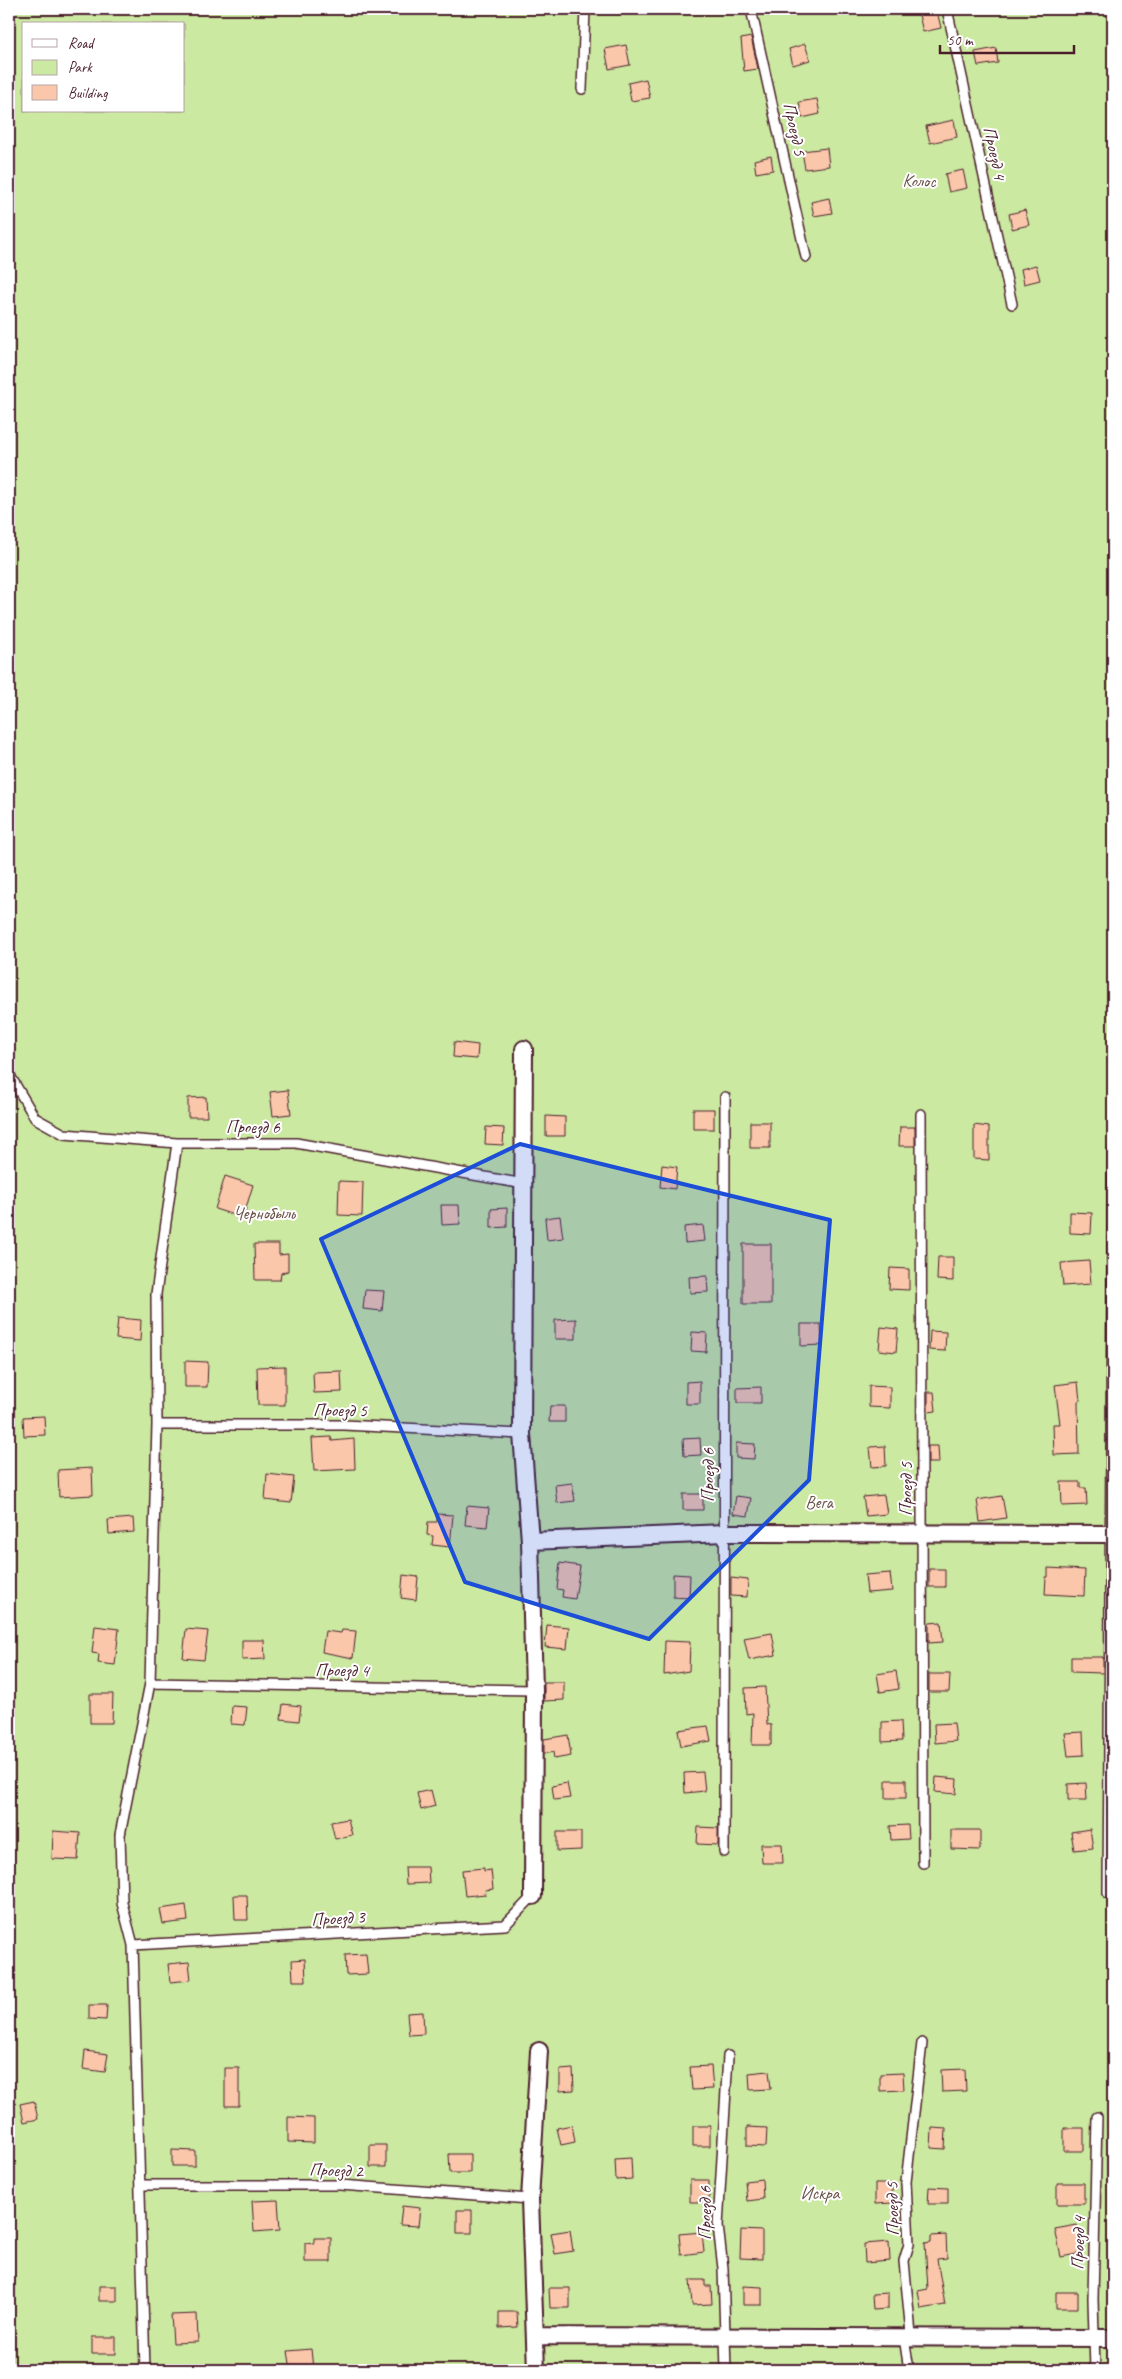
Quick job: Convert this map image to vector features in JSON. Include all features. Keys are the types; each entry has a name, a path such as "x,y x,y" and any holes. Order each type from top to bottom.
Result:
{"street":[{"path":"524,1049 522,1434 530,1541 534,1690 532,1896"},
{"path":"530,1541 725,1533 1112,1534"},
{"path":"536,2370 530,2199 539,2051"},
{"path":"536,2336 1113,2338"}],"lane":[{"path":"582,89 585,9"},
{"name":"Проезд 5","path":"751,9 806,257"},
{"name":"Проезд 4","path":"947,9 1012,304"},
{"name":"Проезд 6","path":"9,1074 34,1118 64,1134 177,1143 296,1143 524,1184"},
{"name":"Проезд 6","path":"724,1852 725,1097"},
{"name":"Проезд 5","path":"921,1114 923,1864"},
{"path":"145,2370 133,1945 122,1903 120,1835 150,1683 157,1425 156,1294 177,1143"},
{"path":"1108,1893 1112,1534 1113,1151"},
{"name":"Проезд 5","path":"157,1425 344,1425 522,1434"},
{"name":"Проезд 4","path":"150,1683 534,1690"},
{"name":"Проезд 3","path":"133,1945 504,1925 532,1896"},
{"name":"Проезд 5","path":"909,2370 904,2337 911,2334 904,2261 909,2244 906,2182 922,2043"},
{"name":"Проезд 6","path":"726,2370 723,2268 718,2226 728,2056"},
{"name":"Проезд 4","path":"1095,2370 1093,2299 1098,2117"},
{"name":"Проезд 2","path":"140,2186 340,2185 530,2199"}],"highlighted area":[{"path":"520,1144 830,1220 809,1480 649,1639 465,1582 321,1239"}],"green space":[{"path":"9,9 1113,9 1113,2370 9,2370"}],"building":[{"path":"937,11 941,28 923,32 919,15"},
{"path":"751,37 758,69 744,71 741,39"},
{"path":"805,44 810,60 793,65 789,49"},
{"path":"626,45 630,65 609,69 605,49"},
{"path":"996,48 998,63 978,66 975,52"},
{"path":"646,79 650,98 631,101 628,83"},
{"path":"817,99 820,114 802,118 799,102"},
{"path":"954,120 957,137 930,143 926,126"},
{"path":"827,148 829,166 805,169 802,151"},
{"path":"771,156 773,170 756,173 754,160"},
{"path":"963,170 967,188 949,192 945,174"},
{"path":"829,198 832,213 814,216 811,202"},
{"path":"1025,210 1029,225 1012,229 1009,214"},
{"path":"1036,265 1040,280 1024,284 1021,269"},
{"path":"454,1042 478,1045 477,1059 453,1057"},
{"path":"288,1090 291,1114 273,1116 270,1092"},
{"path":"206,1097 207,1117 188,1117 188,1098"},
{"path":"693,1109 714,1109 714,1129 693,1129"},
{"path":"546,1116 565,1117 565,1136 546,1136"},
{"path":"750,1122 770,1122 770,1148 750,1148"},
{"path":"974,1125 989,1127 989,1160 974,1159"},
{"path":"486,1127 504,1128 503,1145 485,1144"},
{"path":"900,1127 915,1127 915,1146 899,1146"},
{"path":"662,1165 677,1167 675,1189 660,1187"},
{"path":"225,1176 253,1185 243,1218 215,1209"},
{"path":"339,1181 363,1182 362,1216 338,1215"},
{"path":"441,1205 459,1205 460,1224 442,1225"},
{"path":"507,1208 507,1227 491,1228 491,1209"},
{"path":"1070,1212 1092,1213 1091,1234 1070,1233"},
{"path":"560,1216 563,1238 547,1240 545,1218"},
{"path":"703,1225 705,1241 685,1243 684,1227"},
{"path":"254,1244 279,1244 279,1255 288,1254 288,1271 281,1273 280,1280 255,1280"},
{"path":"743,1244 771,1244 771,1304 743,1304"},
{"path":"938,1257 953,1257 953,1281 937,1280"},
{"path":"1089,1261 1091,1284 1063,1286 1061,1263"},
{"path":"890,1268 909,1269 909,1290 889,1289"},
{"path":"707,1276 708,1292 690,1293 689,1277"},
{"path":"365,1290 384,1291 382,1311 363,1309"},
{"path":"118,1318 141,1320 140,1341 116,1339"},
{"path":"576,1319 576,1339 555,1339 555,1320"},
{"path":"801,1324 821,1324 822,1345 801,1346"},
{"path":"881,1327 898,1329 896,1352 879,1350"},
{"path":"930,1331 946,1332 945,1351 929,1350"},
{"path":"692,1332 707,1333 706,1352 691,1351"},
{"path":"185,1361 208,1362 207,1387 185,1387"},
{"path":"285,1366 285,1405 258,1405 257,1367"},
{"path":"341,1371 342,1392 314,1393 313,1372"},
{"path":"700,1381 700,1404 686,1404 686,1382"},
{"path":"1078,1382 1080,1401 1078,1402 1079,1454 1054,1455 1053,1424 1060,1424 1055,1385"},
{"path":"869,1386 890,1387 890,1408 869,1407"},
{"path":"761,1387 761,1403 737,1403 737,1388"},
{"path":"928,1392 934,1392 936,1411 928,1412"},
{"path":"550,1406 565,1406 565,1422 549,1422"},
{"path":"44,1416 45,1435 24,1436 23,1417"},
{"path":"331,1437 332,1441 354,1439 355,1469 314,1471 312,1438"},
{"path":"700,1438 701,1455 684,1456 683,1439"},
{"path":"736,1443 755,1444 754,1459 736,1458"},
{"path":"885,1446 886,1466 872,1467 870,1447"},
{"path":"928,1446 938,1446 939,1463 928,1463"},
{"path":"92,1468 93,1495 59,1497 58,1470"},
{"path":"267,1474 294,1477 291,1503 265,1500"},
{"path":"1061,1482 1080,1482 1080,1488 1086,1488 1087,1505 1062,1506"},
{"path":"572,1483 575,1501 557,1503 555,1485"},
{"path":"683,1494 703,1494 703,1510 683,1510"},
{"path":"884,1495 887,1514 866,1516 863,1497"},
{"path":"736,1496 751,1498 748,1516 733,1514"},
{"path":"1002,1496 1006,1518 980,1522 977,1500"},
{"path":"467,1506 489,1508 487,1527 465,1525"},
{"path":"437,1514 453,1515 450,1547 432,1545 433,1536 427,1535 428,1522 437,1522"},
{"path":"133,1518 134,1532 109,1534 108,1520"},
{"path":"560,1563 580,1566 575,1599 562,1597 563,1590 557,1589"},
{"path":"1048,1568 1085,1570 1084,1596 1045,1594"},
{"path":"929,1569 945,1569 945,1587 929,1587"},
{"path":"890,1573 892,1591 867,1593 865,1575"},
{"path":"673,1574 690,1575 689,1598 673,1597"},
{"path":"403,1575 418,1577 416,1600 401,1598"},
{"path":"731,1578 748,1580 747,1597 731,1596"},
{"path":"941,1622 943,1642 929,1643 929,1623"},
{"path":"547,1625 569,1627 567,1649 545,1647"},
{"path":"95,1626 119,1629 115,1665 98,1663 99,1654 92,1653"},
{"path":"186,1629 208,1631 204,1660 183,1658"},
{"path":"342,1630 356,1631 353,1658 322,1652 325,1631 341,1633"},
{"path":"772,1633 776,1655 749,1660 744,1638"},
{"path":"242,1640 264,1640 265,1659 242,1660"},
{"path":"665,1641 690,1642 689,1671 664,1675"},
{"path":"1071,1657 1103,1657 1103,1673 1071,1672"},
{"path":"896,1671 899,1689 880,1692 877,1674"},
{"path":"929,1674 950,1674 949,1692 929,1692"},
{"path":"544,1682 564,1682 564,1700 544,1701"},
{"path":"765,1687 767,1724 771,1725 771,1745 752,1745 753,1713 746,1714 745,1688"},
{"path":"90,1694 113,1694 112,1723 90,1723"},
{"path":"283,1704 301,1706 299,1721 281,1719"},
{"path":"232,1706 247,1707 245,1725 231,1724"},
{"path":"901,1721 902,1741 882,1742 882,1722"},
{"path":"954,1723 956,1741 935,1743 934,1724"},
{"path":"708,1726 711,1741 681,1746 678,1730"},
{"path":"1083,1732 1084,1755 1068,1756 1065,1733"},
{"path":"568,1735 571,1756 554,1759 553,1752 544,1754 544,1739"},
{"path":"703,1772 705,1791 685,1793 684,1773"},
{"path":"936,1777 957,1779 956,1794 935,1792"},
{"path":"886,1780 906,1780 906,1798 886,1798"},
{"path":"567,1783 570,1798 554,1800 552,1786"},
{"path":"1086,1783 1087,1800 1068,1800 1068,1784"},
{"path":"431,1790 435,1806 421,1810 417,1793"},
{"path":"348,1819 352,1835 335,1839 331,1822"},
{"path":"908,1825 909,1839 891,1840 890,1826"},
{"path":"698,1827 718,1828 718,1845 697,1844"},
{"path":"1090,1829 1093,1848 1074,1850 1071,1832"},
{"path":"951,1830 980,1830 980,1850 951,1849"},
{"path":"53,1831 80,1833 78,1860 52,1859"},
{"path":"557,1832 581,1832 581,1850 557,1851"},
{"path":"761,1844 782,1844 783,1863 762,1863"},
{"path":"405,1867 428,1867 429,1883 406,1884"},
{"path":"484,1868 484,1871 491,1870 493,1889 485,1890 486,1894 465,1896 462,1870"},
{"path":"234,1895 247,1895 248,1920 235,1920"},
{"path":"186,1905 188,1921 163,1924 160,1909"},
{"path":"366,1954 368,1974 346,1975 345,1955"},
{"path":"305,1959 306,1981 293,1981 292,1960"},
{"path":"189,1962 191,1980 170,1982 168,1964"},
{"path":"89,2005 107,2005 106,2020 89,2019"},
{"path":"423,2012 424,2034 409,2035 407,2013"},
{"path":"85,2051 108,2054 105,2072 83,2069"},
{"path":"711,2066 713,2089 692,2090 690,2067"},
{"path":"225,2068 239,2068 239,2106 225,2106"},
{"path":"573,2069 574,2090 560,2091 560,2070"},
{"path":"965,2069 966,2091 942,2092 941,2070"},
{"path":"769,2071 771,2089 750,2090 749,2073"},
{"path":"903,2073 904,2090 880,2091 880,2074"},
{"path":"34,2101 38,2119 24,2122 20,2104"},
{"path":"288,2117 314,2118 314,2143 288,2142"},
{"path":"572,2125 575,2142 561,2145 557,2128"},
{"path":"693,2126 710,2126 710,2146 693,2146"},
{"path":"747,2127 767,2128 766,2147 747,2146"},
{"path":"932,2128 946,2129 945,2149 931,2148"},
{"path":"1064,2128 1084,2128 1084,2151 1064,2151"},
{"path":"370,2145 386,2145 386,2167 370,2167"},
{"path":"172,2150 195,2151 195,2166 172,2166"},
{"path":"449,2154 470,2154 470,2173 450,2173"},
{"path":"631,2158 632,2179 616,2180 615,2159"},
{"path":"762,2179 763,2199 747,2201 745,2181"},
{"path":"690,2180 709,2180 709,2202 690,2202"},
{"path":"1057,2183 1084,2183 1084,2204 1057,2204"},
{"path":"875,2184 892,2184 892,2203 875,2204"},
{"path":"929,2187 948,2188 948,2204 928,2204"},
{"path":"278,2200 280,2230 254,2232 252,2201"},
{"path":"402,2206 420,2208 418,2226 400,2225"},
{"path":"457,2210 472,2210 472,2233 457,2233"},
{"path":"1077,2225 1082,2253 1061,2257 1055,2229"},
{"path":"570,2230 573,2251 555,2254 551,2233"},
{"path":"741,2230 762,2231 762,2259 740,2258"},
{"path":"702,2232 704,2252 681,2255 679,2234"},
{"path":"946,2235 947,2258 937,2259 945,2305 921,2309 918,2291 928,2289 925,2243 931,2242 931,2236"},
{"path":"314,2238 331,2238 331,2262 305,2262 305,2243 314,2244"},
{"path":"889,2242 890,2261 865,2263 864,2244"},
{"path":"690,2280 705,2280 705,2286 711,2286 712,2304 692,2305"},
{"path":"99,2286 117,2286 117,2301 99,2301"},
{"path":"743,2286 762,2287 762,2305 743,2305"},
{"path":"549,2288 570,2288 570,2308 550,2308"},
{"path":"1056,2292 1078,2292 1078,2308 1056,2308"},
{"path":"888,2293 888,2309 873,2310 872,2294"},
{"path":"499,2312 517,2312 518,2327 499,2328"},
{"path":"197,2314 198,2342 173,2343 171,2315"},
{"path":"92,2337 116,2337 116,2354 92,2354"},
{"path":"311,2349 313,2369 291,2370 288,2351"}],"park label":[{"name":"Колос","path":"919,181"},
{"name":"Чернобыль","path":"264,1213"},
{"name":"Вега","path":"819,1502"},
{"name":"Искра","path":"820,2193"}]}
